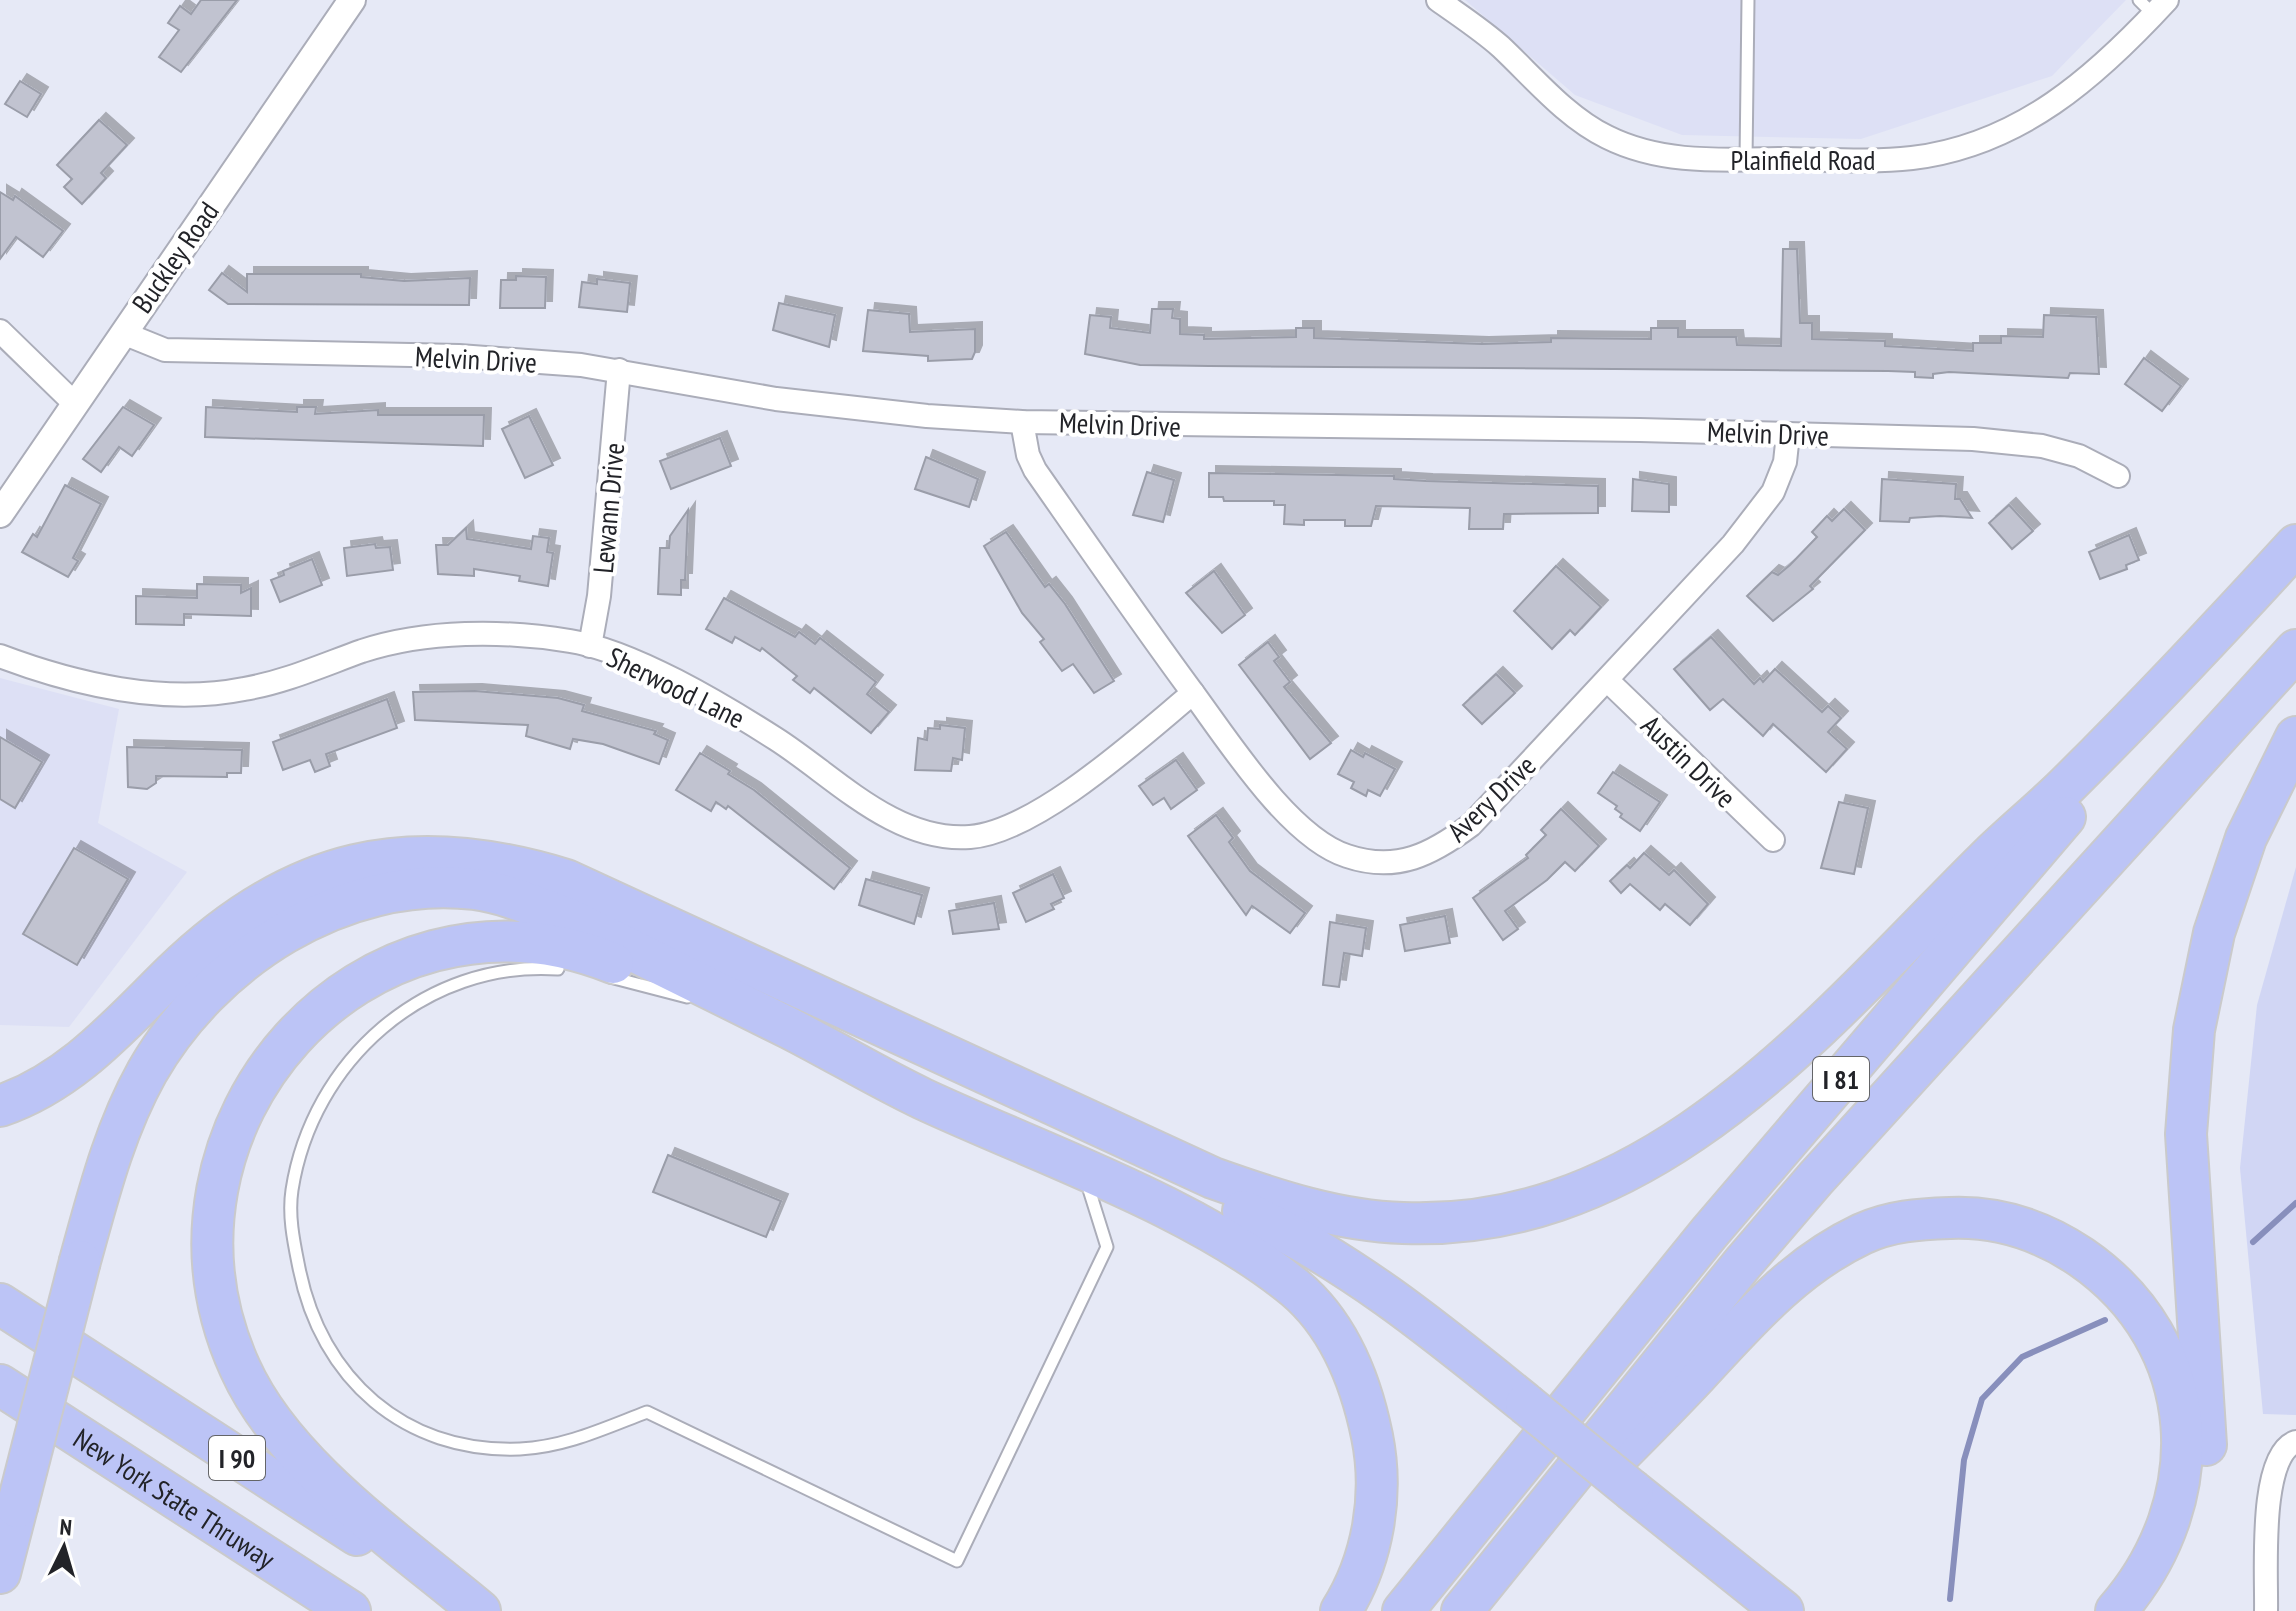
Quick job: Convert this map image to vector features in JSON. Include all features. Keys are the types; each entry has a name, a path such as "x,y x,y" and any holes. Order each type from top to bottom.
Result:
{"highway":[{"path":"0,1106 68,1072 245,912 293,887 348,866 396,856 455,855 510,863 566,880 1213,1178 1286,1204 1405,1224 1478,1218 1555,1202 1628,1174 1699,1130 1796,1048 2061,790 2292,550"},
{"name":"I 81","path":"1403,1611 1709,1233 2292,550"},
{"name":"I 81","path":"1463,1611 1806,1190 2296,650"},
{"path":"2147,1611 2182,1557 2200,1500 2206,1449 2186,1134 2194,1030 2214,933 2246,838 2296,737"},
{"path":"0,1573 8,1490 68,1258 125,1116 148,1070 179,1026 217,985 258,950 304,922 365,898 427,887 476,889 525,902 567,918 792,1030 920,1098 1084,1171 1249,1239 1330,1282 1521,1415"},
{"path":"477,1611 322,1477 264,1411 240,1369 222,1323 211,1269 212,1208 227,1143 252,1088 280,1051 336,1000 361,982 411,959 477,942 522,941 581,951 712,1004 792,1030"},
{"path":"68,1258 79,1168 110,1087 147,1026 209,944"},
{"path":"1104,1127 1186,1185 1297,1236 1356,1272 1624,1500 1745,1611"},
{"path":"1084,1171 1209,1231 1297,1290 1350,1362 1363,1392 1375,1450 1377,1493 1365,1559 1341,1611"},
{"path":"1463,1611 1672,1402 1761,1305 1801,1270 1863,1234 1908,1219 1967,1217 2008,1222 2055,1240 2105,1274 2149,1325 2165,1356 2182,1416 2181,1474 2168,1529 2142,1582 2116,1611"},
{"name":"I 90","path":"0,1304 477,1611"},
{"name":"New York State Thruway","path":"0,1385 343,1607"},
{"path":"1624,1500 1783,1611"}],"street":[{"name":"Buckley Road","path":"0,514 352,0"},
{"name":"Plainfield Road","path":"1438,0 1498,44 1550,95 1605,137 1656,155 1746,160 1909,158 1948,152 2004,134 2090,79 2153,5"},
{"path":"0,331 74,403"},
{"name":"Melvin Drive","path":"123,333 165,350 459,356 619,370 776,399 927,416 1022,422 1973,439 2042,446 2079,456 2118,476"},
{"name":"Lewann Drive","path":"590,646 606,536 619,370"},
{"name":"Avery Drive","path":"1022,422 1028,455 1035,470 1265,790 1310,834 1345,856 1373,861 1404,860 1436,850 1471,825 1733,544 1773,492 1785,462 1788,434"},
{"name":"Sherwood Lane","path":"0,656 51,675 138,691 210,693 243,690 298,675 365,650 418,639 500,634 590,646 615,653 721,706 777,740 863,800 914,829 949,837 974,837 999,830 1055,800 1193,693"},
{"name":"Austin Drive","path":"1607,680 1773,840"},
{"path":"2266,1611 2269,1486 2280,1454 2296,1442"}],"lane":[{"path":"1746,160 1748,0"},
{"path":"564,969 533,967 483,974 438,991 399,1013 369,1038 338,1074 317,1109 302,1150 291,1192 292,1235 311,1316 332,1358 363,1394 412,1428 471,1447 521,1449 573,1441 647,1412 957,1561 1107,1247 1084,1171"},
{"path":"592,973 712,1004"}],"shaded area":[{"path":"1465,0 2126,0 2052,76 1861,139 1682,135 1575,95"},
{"path":"0,678 119,709 98,823 187,872 69,1027 0,1025"},
{"path":"2296,867 2296,1415 2263,1414 2240,1168 2257,1005"}],"building":[{"path":"201,0 237,0 181,72 159,57 179,30 168,23 180,6 191,14"},
{"path":"20,81 41,94 27,117 5,104"},
{"path":"99,120 127,145 101,173 106,178 82,204 64,187 72,179 57,165"},
{"path":"0,192 13,200 15,196 63,231 43,257 16,237 0,259"},
{"path":"1783,249 1797,249 1800,323 1812,323 1812,339 1885,341 1885,346 1973,351 1973,343 2001,343 2001,336 2043,337 2044,315 2096,317 2099,374 2070,373 2068,378 1949,372 1933,374 1933,378 1915,377 1915,372 1888,371 1140,365 1085,354 1090,315 1111,317 1110,328 1150,333 1152,309 1173,309 1172,318 1180,319 1180,334 1204,335 1204,339 1296,337 1296,328 1314,328 1314,338 1482,344 1551,342 1551,338 1651,339 1651,328 1678,328 1678,337 1736,337 1737,345 1781,346"},
{"path":"222,273 247,292 247,274 361,274 361,277 404,281 470,278 469,305 228,304 209,290"},
{"path":"516,276 546,277 545,308 500,308 501,280 516,280"},
{"path":"597,279 630,283 627,312 579,307 582,282 597,284"},
{"path":"779,303 835,315 829,347 773,330"},
{"path":"868,310 909,314 910,332 975,329 972,359 928,361 928,356 863,351"},
{"path":"2144,358 2181,386 2162,411 2125,384"},
{"path":"123,407 154,425 132,456 119,447 101,472 83,459"},
{"path":"206,407 297,412 297,407 316,407 315,414 378,410 378,415 484,415 483,446 205,437"},
{"path":"529,416 553,465 525,478 502,429"},
{"path":"720,438 731,466 671,489 660,461"},
{"path":"926,457 978,479 969,507 915,489"},
{"path":"1147,472 1174,480 1163,522 1133,515"},
{"path":"1209,473 1394,476 1394,479 1426,481 1598,486 1598,513 1504,514 1503,529 1469,529 1470,508 1376,506 1371,526 1345,526 1345,520 1304,520 1304,525 1284,524 1285,505 1274,505 1274,501 1224,501 1223,497 1209,497"},
{"path":"1633,479 1669,484 1669,512 1632,511"},
{"path":"1882,479 1956,484 1955,499 1960,499 1972,518 1940,516 1910,518 1909,522 1880,521"},
{"path":"65,485 101,504 73,558 78,561 68,577 22,552 33,534 37,537"},
{"path":"2009,505 2033,531 2012,549 1989,523"},
{"path":"1844,509 1865,530 1810,586 1813,589 1773,621 1747,596 1772,572 1778,575 1790,565 1817,537 1812,532 1827,516 1832,521"},
{"path":"688,510 685,580 681,580 681,595 658,594 660,548 669,548 670,536"},
{"path":"466,528 467,539 531,549 533,536 549,538 547,552 553,553 548,586 519,581 520,576 474,569 474,576 438,574 436,545 448,545"},
{"path":"1006,532 1045,587 1049,584 1065,604 1114,681 1094,693 1073,664 1062,671 1040,642 1044,639 1022,613 984,546"},
{"path":"2129,535 2139,560 2126,565 2127,569 2100,579 2089,552"},
{"path":"375,544 376,548 390,547 393,570 347,576 344,548"},
{"path":"312,559 322,585 280,602 271,580 284,575 283,571"},
{"path":"1556,566 1601,607 1575,635 1570,630 1552,649 1514,611"},
{"path":"1214,571 1245,615 1222,633 1186,593"},
{"path":"197,584 241,585 241,593 251,588 251,616 184,614 184,625 136,624 136,596 197,598"},
{"path":"724,598 795,637 799,632 815,644 820,638 876,682 867,694 889,712 871,733 814,688 810,693 793,680 797,676 762,648 760,651 735,637 732,643 706,629"},
{"path":"1711,637 1754,684 1760,678 1763,682 1775,669 1822,712 1828,706 1841,718 1828,732 1847,749 1826,772 1773,724 1763,736 1723,699 1710,710 1674,669"},
{"path":"1268,642 1279,657 1274,661 1290,682 1284,687 1331,743 1310,759 1239,665"},
{"path":"1496,674 1515,693 1482,724 1463,705"},
{"path":"475,691 558,698 584,705 582,711 656,731 654,734 668,740 659,764 603,744 573,739 570,749 526,736 528,725 415,720 413,692"},
{"path":"387,699 397,728 326,754 330,766 315,772 310,760 283,770 273,742"},
{"path":"940,725 965,728 962,760 953,758 951,771 915,770 918,738 927,740 928,728 940,729"},
{"path":"0,737 42,762 15,808 0,799"},
{"path":"127,747 242,750 241,773 227,773 227,777 156,776 156,783 147,789 128,787"},
{"path":"1351,750 1363,757 1365,753 1395,769 1380,796 1368,790 1366,796 1351,788 1354,782 1338,774"},
{"path":"700,753 730,771 728,774 754,790 850,868 834,889 728,806 726,809 716,802 711,811 676,790"},
{"path":"1176,760 1197,790 1171,809 1164,798 1153,805 1139,786"},
{"path":"1613,772 1660,802 1640,831 1620,817 1622,814 1615,809 1617,806 1598,793"},
{"path":"1839,802 1868,808 1854,874 1821,868"},
{"path":"1561,809 1599,846 1575,871 1565,862 1547,880 1505,911 1518,929 1503,940 1473,898 1528,858 1526,855 1546,835 1541,830"},
{"path":"1216,815 1233,838 1229,842 1250,871 1305,913 1290,933 1252,906 1246,915 1188,836"},
{"path":"74,848 128,879 77,965 23,934"},
{"path":"1644,853 1669,875 1674,870 1708,904 1690,925 1665,904 1660,910 1630,884 1621,893 1610,881 1627,865 1630,868"},
{"path":"1053,874 1064,898 1051,904 1054,909 1026,922 1013,893"},
{"path":"866,879 922,895 914,924 859,905"},
{"path":"994,903 999,929 953,934 949,911"},
{"path":"1445,916 1450,943 1405,951 1400,925"},
{"path":"1330,922 1366,928 1362,956 1344,953 1339,987 1323,985"},
{"path":"668,1155 781,1201 766,1237 653,1192"}],"waterway":[{"path":"2253,1242 2296,1203"},
{"path":"1950,1599 1964,1460 1982,1399 2022,1357 2105,1320"}]}
